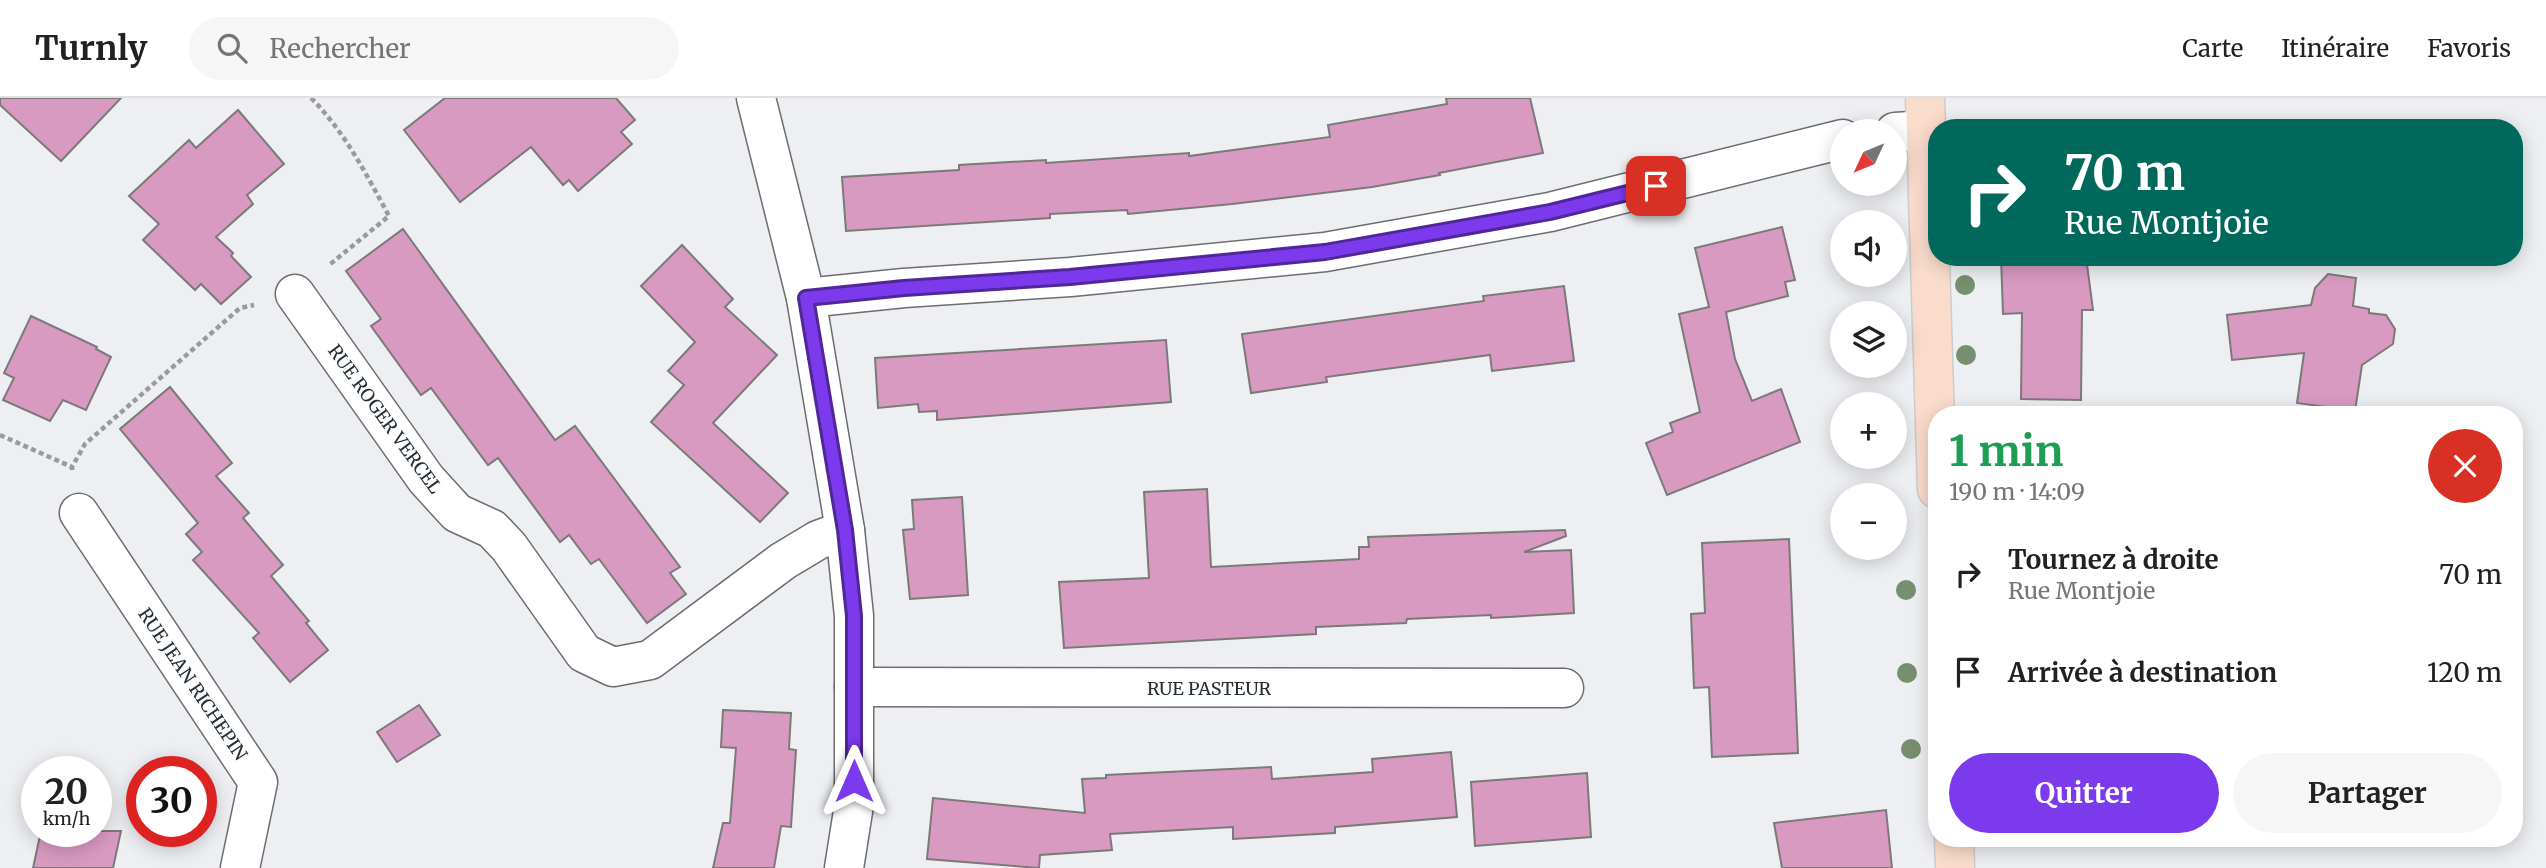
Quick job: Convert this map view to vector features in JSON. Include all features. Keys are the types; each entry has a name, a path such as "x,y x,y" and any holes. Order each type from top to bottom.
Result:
{"main road":[{"path":"1915,120 1932,406"},
{"path":"1954,847 1955,868"}],"street":[{"path":"756,98 806,298 845,530 854,616 854,805 844,868"},
{"path":"806,298 904,288 1070,277 1325,252 1550,212 1830,142"},
{"name":"RUE ROGER VERCEL","path":"295,294 426,479 457,513 492,529 509,547 584,653 614,667 650,660 783,561 818,540 845,530"},
{"name":"RUE JEAN RICHEPIN","path":"79,513 258,782 240,868"},
{"name":"RUE PASTEUR","path":"854,687 1564,688"}],"path":[{"path":"79,513 72,467 85,444 240,308 295,294 389,216 359,161 331,118 312,98"},
{"path":"0,435 72,467"}],"building":[{"path":"0,98 121,98 61,161 0,105"},
{"path":"445,98 616,98 635,120 621,132 632,144 578,191 569,180 563,185 531,147 460,202 404,130"},
{"path":"1446,98 1530,98 1543,153 1372,187 1232,204 1128,214 1127,210 1050,214 1050,218 846,231 842,177 959,170 959,165 1046,160 1046,163 1189,153 1189,156 1330,137 1328,125 1447,104"},
{"path":"238,110 284,164 247,195 253,204 216,237 233,253 231,256 251,277 221,304 201,284 195,290 143,240 159,224 129,196 189,140 196,148"},
{"path":"1782,227 1795,280 1785,282 1788,296 1726,312 1735,359 1752,401 1781,389 1800,442 1667,495 1646,443 1673,432 1670,423 1700,412 1679,314 1709,307 1695,248"},
{"path":"403,229 555,440 575,426 680,567 670,573 686,594 647,623 599,559 591,564 569,535 560,542 498,458 488,465 431,388 421,395 371,326 381,319 346,271"},
{"path":"682,245 733,299 725,307 777,355 713,423 788,493 760,522 651,422 684,385 668,371 695,342 641,286"},
{"path":"2001,266 2087,266 2093,310 2082,310 2081,400 2021,399 2022,313 2003,314"},
{"path":"2328,274 2356,278 2353,306 2369,309 2369,313 2386,315 2395,329 2393,344 2362,365 2356,406 2297,403 2304,353 2232,360 2227,315 2311,305 2315,288"},
{"path":"1564,286 1574,361 1492,371 1490,355 1326,377 1327,382 1251,393 1242,334 1484,301 1483,296"},
{"path":"31,316 97,347 96,349 111,357 86,410 63,400 50,421 3,400 14,378 4,373"},
{"path":"1166,340 1171,402 937,420 937,411 919,412 918,404 878,408 875,358"},
{"path":"170,387 232,463 216,476 249,513 243,518 283,565 271,576 309,621 306,623 328,650 290,682 253,638 259,633 193,560 202,552 186,534 198,523 120,429"},
{"path":"1207,489 1211,567 1359,559 1359,547 1369,547 1368,537 1565,530 1566,536 1524,552 1571,550 1574,613 1407,619 1406,623 1316,627 1316,634 1064,648 1059,582 1149,578 1144,492"},
{"path":"962,497 968,595 910,599 903,530 914,529 912,500"},
{"path":"1789,539 1798,753 1712,757 1709,687 1694,688 1691,614 1705,613 1702,543"},
{"path":"419,705 440,735 397,762 377,732"},
{"path":"723,710 791,713 789,749 796,750 791,827 781,826 774,868 713,868 723,823 730,823 736,748 721,747"},
{"path":"1451,752 1457,817 1335,827 1335,833 1233,839 1233,827 1110,834 1112,850 1040,855 1039,868 927,859 933,798 1085,813 1082,779 1106,778 1106,775 1271,767 1272,779 1373,772 1372,759"},
{"path":"1587,773 1591,837 1475,846 1471,782"},
{"path":"1886,810 1892,868 1782,868 1774,823"},
{"path":"112,831 121,831 113,868 33,868 38,847 112,847"}],"route":[{"path":"854,781 854,616 845,530 806,298 904,288 1070,277 1325,252 1550,212 1656,186"}]}
